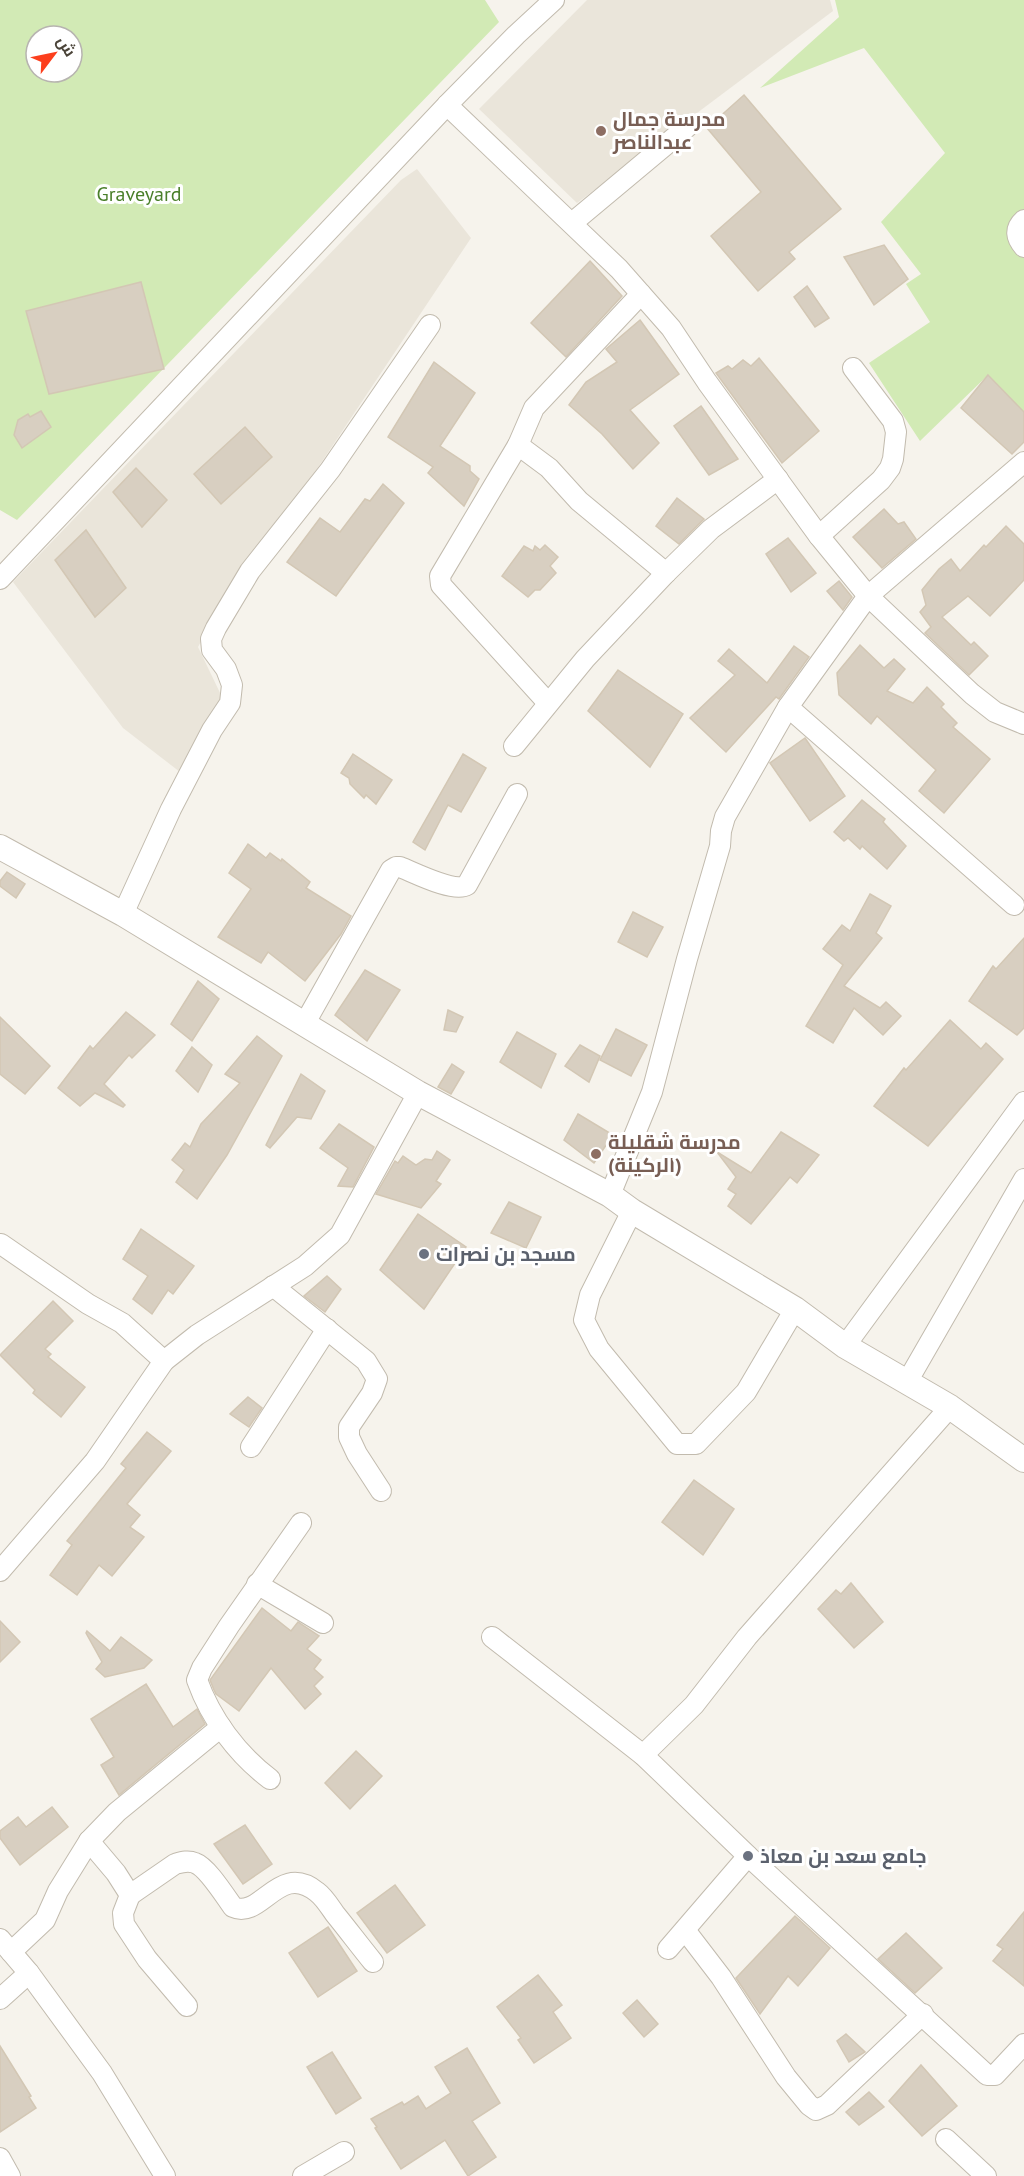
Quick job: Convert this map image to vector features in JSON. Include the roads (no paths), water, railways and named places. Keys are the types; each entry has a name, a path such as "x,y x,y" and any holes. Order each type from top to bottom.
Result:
{"street":[{"path":"0,579 447,105 516,34 554,0"},
{"path":"447,105 572,222 619,269 671,328 707,382 819,536 868,596 972,694 995,712 1024,724"},
{"path":"572,222 687,127"},
{"path":"1024,220 1016,234 1024,247"},
{"path":"548,703 440,582 440,576 518,445 534,408 641,294"},
{"path":"123,914 171,809 212,730 230,703 232,685 226,669 212,650 212,639 216,628 250,571 330,470 430,325"},
{"path":"819,536 881,480 890,468 893,459 896,432 893,421 853,368"},
{"path":"518,445 549,468 579,501 666,573"},
{"path":"610,1195 652,1092 720,846 725,817 788,707 868,596 1024,462"},
{"path":"514,746 585,658 666,573 711,529 778,479"},
{"path":"788,707 1014,905"},
{"path":"305,1023 391,870 400,867 451,886 467,885 517,794"},
{"path":"0,847 123,914 418,1093 610,1195 632,1211 795,1309 845,1346 950,1407 1024,1460"},
{"path":"0,1571 95,1461 164,1361 197,1335 305,1266 340,1235 418,1093"},
{"path":"845,1346 1024,1102"},
{"path":"907,1382 1024,1179"},
{"path":"632,1211 590,1295 584,1320 599,1350 677,1444 696,1444 746,1392 795,1309"},
{"path":"1,1244 88,1304 122,1323 164,1361"},
{"path":"273,1286 366,1361 377,1379 372,1393 349,1427 350,1437 357,1454 381,1491"},
{"path":"250,1447 327,1329"},
{"path":"644,1755 694,1705 755,1629 950,1407"},
{"path":"270,1779 246,1759 232,1743 221,1727 197,1680 258,1584 301,1523"},
{"path":"258,1584 322,1623"},
{"path":"492,1637 644,1755 748,1856 989,2076 995,2075 1024,2044"},
{"path":"165,2176 102,2073 6,1946 45,1920 57,1891 88,1840 117,1812 221,1727"},
{"path":"88,1840 116,1872 130,1895"},
{"path":"668,1949 748,1856"},
{"path":"187,2006 147,1959 124,1924 123,1913 130,1895 184,1861 201,1866 237,1909 251,1906 281,1885 298,1882 318,1892 373,1962"},
{"path":"685,1930 721,1977 786,2077 809,2105 816,2110 827,2105 923,2014"},
{"path":"0,1999 28,1973"},
{"path":"946,2139 986,2176"},
{"path":"303,2176 344,2152"},
{"path":"0,2158 10,2176"}],"place":[{"name":"مدرسة جمال عبدالناصر","path":"601,131"},
{"name":"مدرسة شقليلة (الركينة)","path":"596,1154"},
{"name":"مسجد بن نصرات","path":"424,1254"},
{"name":"جامع سعد بن معاذ","path":"748,1856"}],"park label":[{"name":"Graveyard","path":"139,194"}]}
